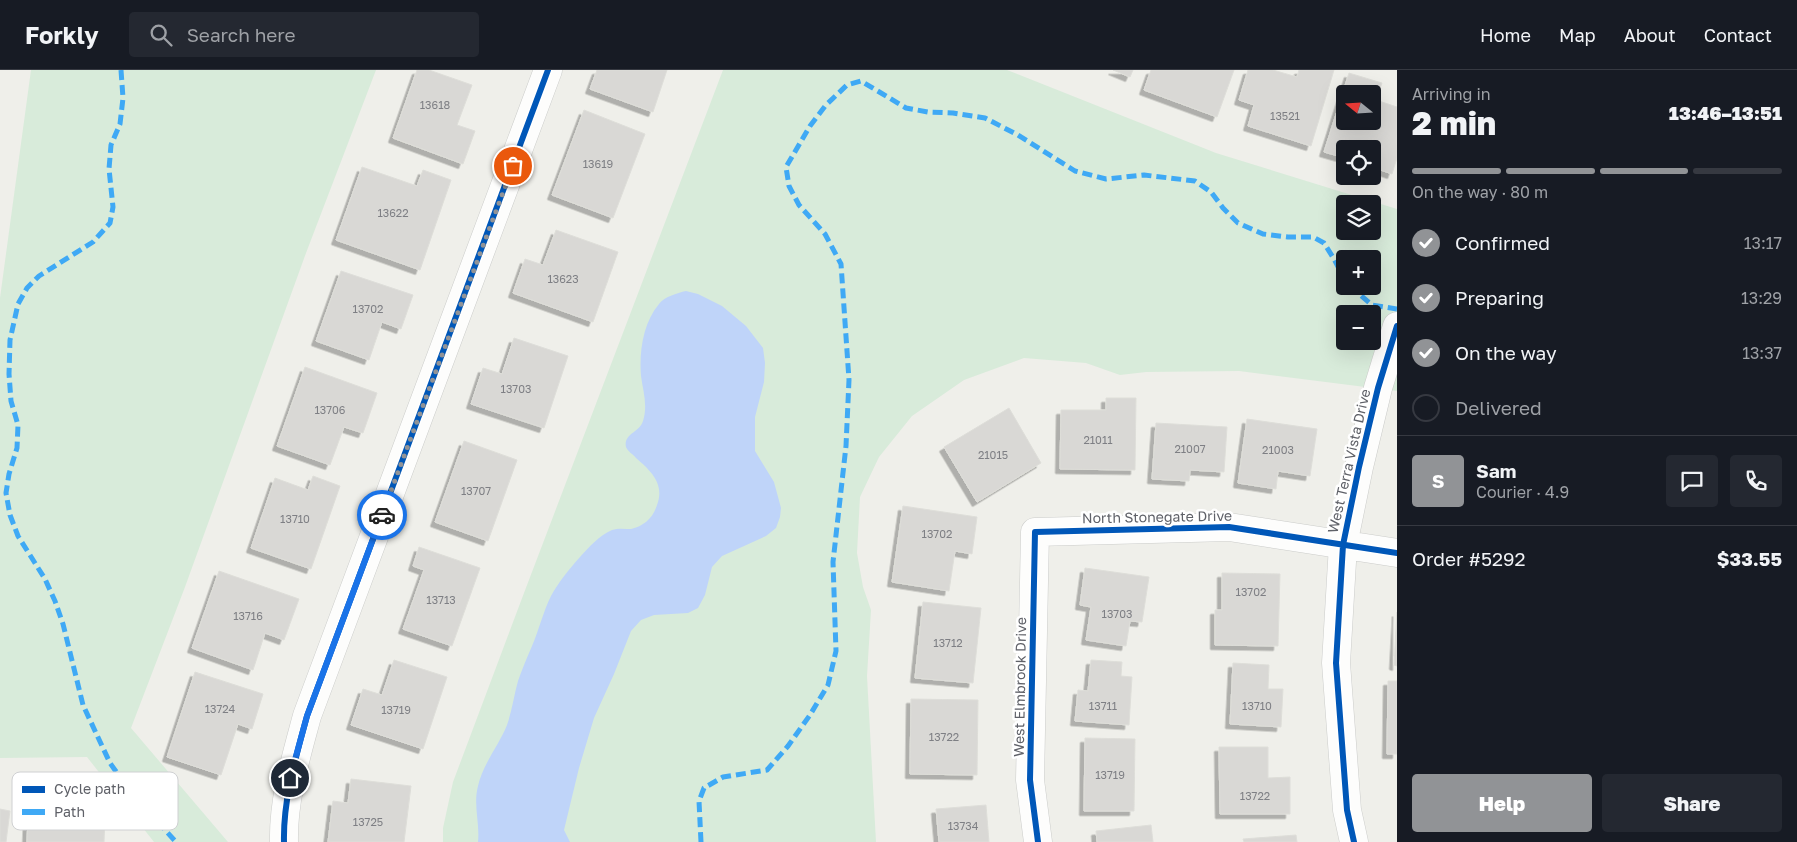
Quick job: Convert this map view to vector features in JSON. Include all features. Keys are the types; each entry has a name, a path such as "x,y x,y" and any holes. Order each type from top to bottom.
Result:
{"street":[{"path":"284,842 290,778 307,716 548,70"},
{"name":"West Terra Vista Drive","path":"1354,842 1347,810 1336,664 1343,545 1359,466 1378,388 1397,326"},
{"name":"North Stonegate Drive","path":"1035,532 1229,527 1397,553"},
{"name":"West Elmbrook Drive","path":"1035,532 1030,780 1038,842"}],"green space":[{"path":"31,70 376,70 306,253 185,587 131,728 168,772 99,772 87,757 0,758 0,298"},
{"path":"723,70 1007,70 1216,153 1352,195 1336,195 1336,240 1381,240 1381,204 1397,209 1397,391 1239,371 1146,372 1120,375 1086,363 1024,358 964,380 912,416 879,457 860,497 857,553 863,587 871,610 867,676 876,842 443,842 443,828 453,782"},
{"path":"178,783 228,842 154,842 145,830 178,830"}],"water":[{"path":"686,291 698,294 722,306 746,326 763,348 765,363 764,382 755,417 755,451 774,482 781,508 776,528 766,536 722,556 712,567 705,595 698,608 688,613 654,615 641,620 631,631 594,718 579,768 564,830 570,842 478,842 476,800 480,778 507,725 518,681 551,596 572,566 599,538 612,530 631,529 640,526 650,518 655,510 659,497 658,484 647,468 628,450 626,443 629,436 639,428 643,421 645,404 641,376 641,357 643,338 649,320 664,299"}],"building":[{"path":"417,70 429,70 472,85 457,125 475,131 463,164 393,138"},
{"path":"597,70 667,70 653,112 590,89"},
{"path":"1113,70 1133,70 1130,77"},
{"path":"1151,70 1234,70 1217,117 1144,90"},
{"path":"1248,70 1273,70 1297,77 1299,70 1334,70 1311,146 1248,126 1254,105 1239,100"},
{"path":"1349,73 1382,83 1381,86 1345,85"},
{"path":"1381,102 1397,107 1397,158 1392,174 1381,170 1381,140 1336,140 1336,155 1324,152 1336,114 1336,130 1381,130"},
{"path":"584,110 645,134 613,218 552,195"},
{"path":"362,167 417,186 423,170 451,180 420,270 336,240"},
{"path":"556,230 618,252 593,322 513,293 525,259 543,265"},
{"path":"341,271 413,295 401,329 382,322 369,360 316,341"},
{"path":"514,338 568,356 544,428 471,404 483,368 502,374"},
{"path":"305,367 377,393 363,433 344,427 330,465 277,446"},
{"path":"1106,398 1136,398 1135,470 1060,469 1061,410 1106,410"},
{"path":"1009,408 1041,463 977,502 944,447"},
{"path":"1247,419 1317,429 1310,476 1278,471 1276,489 1238,483"},
{"path":"1156,423 1227,427 1224,472 1190,470 1189,481 1152,479"},
{"path":"464,441 517,460 488,541 435,522"},
{"path":"313,476 340,486 311,569 251,548 275,478 308,490"},
{"path":"903,506 977,517 972,554 955,551 949,591 892,582"},
{"path":"419,547 480,568 452,646 403,629 424,570 413,566"},
{"path":"1085,568 1149,577 1142,622 1130,621 1126,646 1086,640 1091,607 1080,605"},
{"path":"219,571 299,599 284,640 265,633 253,670 192,648"},
{"path":"1222,573 1280,574 1278,646 1215,645 1215,610 1222,610"},
{"path":"923,602 981,608 973,683 915,678"},
{"path":"1397,612 1397,666 1394,665"},
{"path":"394,660 447,677 423,749 351,725 363,689 382,695"},
{"path":"1091,660 1122,662 1121,676 1132,677 1129,725 1075,721 1078,690 1088,691"},
{"path":"1233,663 1269,665 1268,689 1283,689 1281,727 1230,724"},
{"path":"195,672 263,694 252,729 238,724 221,775 167,757"},
{"path":"1388,681 1397,681 1397,754 1387,754"},
{"path":"911,699 978,700 977,775 910,774"},
{"path":"1085,738 1135,739 1134,811 1084,811"},
{"path":"1219,747 1268,747 1268,778 1290,777 1290,814 1220,814"},
{"path":"351,779 411,786 404,842 328,842 333,801 348,803"},
{"path":"986,805 989,842 939,842 936,809"},
{"path":"0,809 10,811 6,842 0,842"},
{"path":"1151,825 1153,842 1097,842 1096,831"},
{"path":"28,830 105,830 104,842 27,842"},
{"path":"1296,835 1297,842 1244,842 1243,839"}],"marked path":[{"path":"116,772 110,763 83,705 63,624 55,601 45,579 18,536 10,515 6,493 9,474 17,448 18,425 11,401 9,374 10,340 18,304 27,288 39,276 93,242 110,223 113,207 109,169 111,145 120,124 123,98 121,70"},
{"path":"701,842 699,801 704,788 723,777 767,770 788,746 828,685 836,651 833,562 846,446 849,380 841,264 825,234 799,205 789,186 786,167 810,126 826,105 847,85 861,81 906,108 985,118 1018,135 1075,171 1106,179 1144,175 1195,181 1211,192 1238,223 1263,234 1313,237 1324,243 1336,263"},
{"path":"1360,295 1372,305 1397,309"},
{"path":"165,830 176,842"}],"cycle path":[{"path":"284,842 288,794 307,716 548,70"},
{"path":"1354,842 1347,810 1336,663 1343,545 1378,388 1397,326"},
{"path":"1038,842 1030,780 1035,532 1229,527 1397,553"}],"way so far":[{"path":"382,515 513,166"}],"route":[{"path":"290,778 307,716 382,515"}]}
